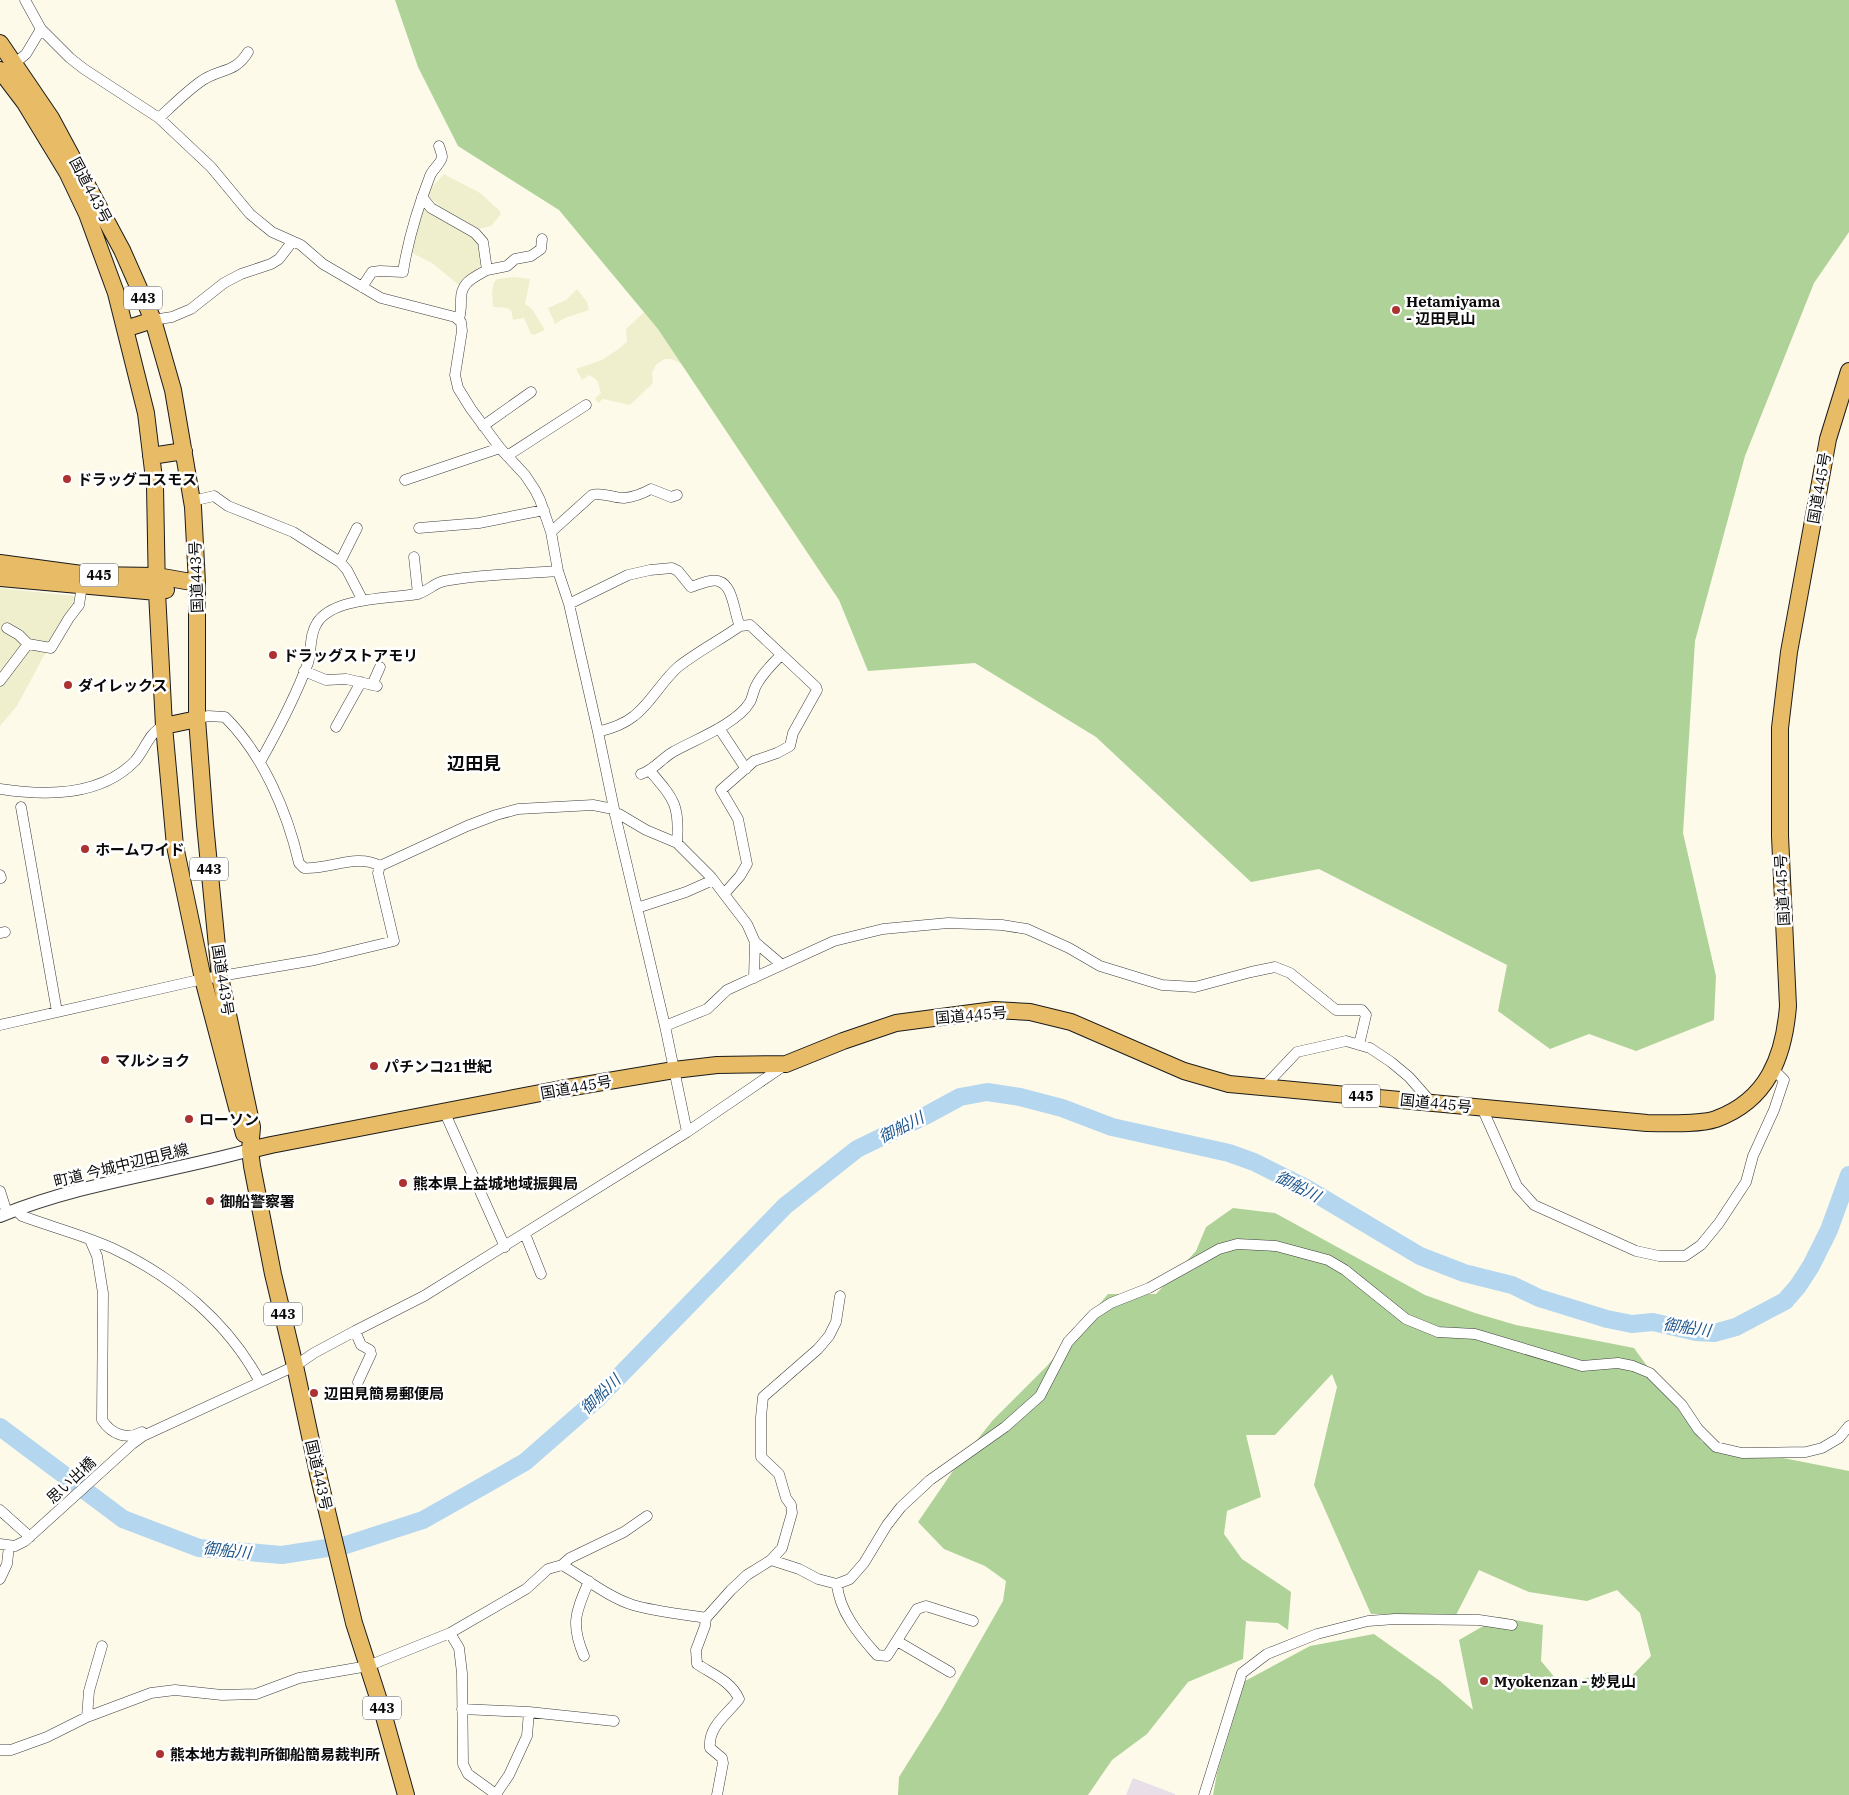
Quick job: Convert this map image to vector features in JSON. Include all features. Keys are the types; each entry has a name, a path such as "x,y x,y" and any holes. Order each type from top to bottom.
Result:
{"highway":[{"name":"国道443号","path":"0,43 4,69 67,172 87,214 116,293 146,413 155,487 157,584 164,726 175,846 203,979 242,1131 250,1150 273,1274 295,1366 318,1478 354,1623 406,1795"},
{"name":"国道443号","path":"4,69 51,118 122,250 153,320 173,390 192,501 197,583 197,719 220,977 252,1127 250,1150"},
{"path":"125,330 153,320"},
{"name":"国道445号","path":"250,1150 271,1144 444,1111 674,1070 717,1065 786,1064 896,1022 994,1010 1030,1012 1071,1022 1184,1071 1229,1084 1647,1123 1680,1123 1715,1119 1750,1100 1774,1070 1786,1025 1788,1006 1780,836 1780,728 1789,652 1828,440 1849,370"},
{"path":"152,456 184,451"},
{"name":"445","path":"0,563 157,584"},
{"name":"445","path":"0,578 82,586 197,583"},
{"path":"164,726 197,719"}],"street":[{"path":"24,0 41,29 70,58 159,118 211,167 250,214 272,232 301,245 323,264 381,298 459,318"},
{"path":"4,69 26,54 41,29"},
{"path":"159,118 200,82 214,73 231,69 243,62 248,52"},
{"path":"362,287 372,272 403,272 406,253 422,197 433,169 442,157 440,146"},
{"path":"422,197 432,208 475,233 483,242 487,270"},
{"path":"542,239 541,250 537,253 515,260 507,266 487,270 469,281 460,292 461,309 459,318 462,331 455,375 463,399 503,452 524,475 540,500 551,532 558,571 568,604 598,732 614,811 665,1026 687,1132"},
{"path":"153,320 172,317 191,309 224,283 279,259 292,242"},
{"path":"483,426 531,392"},
{"path":"405,480 503,452 586,404"},
{"path":"551,532 592,495 600,493 622,498 636,496 651,490 671,497 677,496"},
{"path":"192,501 214,496 228,506 293,532 340,562 347,570 362,599"},
{"path":"419,528 479,523 544,510"},
{"path":"340,562 356,528"},
{"path":"414,557 418,594"},
{"path":"568,604 628,575 672,568 678,571 682,579 691,587 712,580 726,584 731,592 736,619 740,626"},
{"path":"260,762 288,710 312,648 312,633 323,616 333,610 362,599 418,594 441,581 558,571"},
{"path":"7,628 19,635 28,644 51,648 69,618 80,605 82,586"},
{"path":"598,732 622,724 633,717 678,668 718,639 740,626 750,626 816,687 817,690 793,733 790,746 754,761 722,790 738,819 747,864 740,876 724,894"},
{"path":"0,681 28,644"},
{"path":"677,843 679,821 676,807 666,789 646,772 672,753 719,728 741,712 750,702 756,685 766,670 781,655"},
{"path":"304,671 326,680 346,679 374,686 380,668"},
{"path":"336,728 361,682"},
{"path":"197,719 208,716 225,717 260,762 280,807 301,866 304,868 316,868 366,860 380,866 466,826 510,811 593,805 608,808 646,830 677,843 713,880 747,924 755,942 754,978"},
{"path":"0,789 24,793 62,793 92,787 126,769 136,759 151,735 158,728 164,726"},
{"path":"719,728 746,769"},
{"path":"21,807 57,1012"},
{"path":"0,1026 203,979 315,960 394,940 378,873 380,866"},
{"path":"637,908 686,892 713,880"},
{"path":"665,1026 707,1009 727,990 834,941 884,929 948,923 1002,925 1027,929 1069,948 1100,966 1162,985 1194,987 1274,967 1290,973 1336,1010 1362,1010 1366,1015 1359,1045"},
{"path":"755,942 782,965"},
{"path":"1263,1088 1296,1052 1346,1041 1370,1048 1391,1062 1409,1077 1431,1102"},
{"path":"90,1240 97,1256 103,1294 102,1420 110,1429 128,1437 150,1427 152,1431 229,1398 295,1366 314,1353 424,1296 687,1132 786,1064"},
{"path":"1482,1108 1517,1186 1534,1205 1636,1252 1659,1256 1685,1256 1701,1245 1719,1223 1746,1182 1753,1156 1774,1110 1784,1080 1774,1070"},
{"path":"444,1111 505,1247"},
{"name":"町道 今城中辺田見線","path":"8,1213 94,1187 250,1150"},
{"path":"0,1191 8,1213 22,1216 111,1248 155,1272 201,1306 231,1336 260,1382"},
{"path":"525,1234 541,1274"},
{"path":"771,1560 818,1579 837,1584 850,1579 864,1562 887,1525 901,1507 930,1480 1005,1427 1040,1396 1068,1342 1094,1314 1112,1303 1149,1288 1219,1249 1237,1244 1276,1246 1328,1260 1406,1318 1438,1332 1475,1334 1582,1366 1618,1362 1634,1366 1650,1373 1682,1405 1698,1429 1716,1446 1742,1453 1806,1452 1822,1448 1839,1438 1849,1426"},
{"path":"716,1795 723,1763 722,1758 710,1748 709,1738 714,1727 739,1699 735,1690 724,1680 696,1664 696,1650 706,1618 742,1580 771,1560 782,1548 792,1513 779,1474 761,1457 763,1397 818,1349 829,1336 836,1322 840,1296"},
{"path":"355,1331 361,1345 370,1350 371,1354 358,1382"},
{"name":"思い出橋","path":"4,1545 20,1544 32,1536 127,1448 152,1431"},
{"path":"0,1510 32,1536"},
{"path":"0,1750 11,1750 47,1737 87,1718 150,1693 175,1690 222,1695 256,1694 299,1678 368,1666 450,1633 526,1589 548,1569 562,1565 570,1558 624,1532 647,1516"},
{"path":"0,1579 7,1564 4,1545"},
{"path":"562,1565 612,1596 632,1604 658,1611 706,1618"},
{"path":"584,1656 577,1640 575,1626 579,1606 589,1580"},
{"path":"837,1584 850,1619 864,1641 877,1655 887,1656 917,1609 926,1606 973,1621"},
{"path":"1204,1795 1242,1673 1267,1654 1317,1634 1368,1621 1395,1619 1479,1620 1512,1624"},
{"path":"450,1633 459,1648 462,1673 463,1764 468,1774 497,1795 509,1776 527,1736 529,1712"},
{"path":"897,1641 950,1672"},
{"path":"87,1718 89,1692 102,1646"},
{"path":"462,1709 529,1712 614,1721"}],"shaded area":[{"path":"1133,1778 1175,1794 1175,1795 1126,1795"}],"green space":[{"path":"395,0 1849,0 1849,232 1814,283 1745,456 1695,641 1683,833 1716,976 1714,1020 1636,1051 1589,1034 1550,1049 1498,1011 1507,965 1319,869 1251,882 1096,737 975,663 868,671 839,600 658,329 559,210 458,146 418,67"},
{"path":"444,174 480,193 499,210 501,214 491,226 479,229 442,208 429,197 429,190"},
{"path":"421,203 482,244 483,263 460,286 432,263 408,251"},
{"path":"514,277 530,279 525,304 532,309 545,330 534,335 531,334 524,318 513,320 511,310 493,307 492,292 494,282 497,279"},
{"path":"577,289 587,302 589,310 565,318 555,324 548,308 566,300"},
{"path":"652,312 687,367 672,359 664,359 656,365 652,373 653,383 630,405 603,399 598,403 595,398 601,393 597,380 589,375 582,380 576,369 602,360 617,350 627,342 626,329 643,313"},
{"path":"0,588 74,596 77,599 17,706 0,726"},
{"path":"1233,1208 1275,1213 1425,1295 1475,1313 1516,1325 1634,1348 1702,1442 1849,1471 1849,1795 1213,1795 1217,1773 1245,1681 1310,1646 1374,1634 1440,1681 1473,1710 1459,1640 1499,1617 1543,1625 1541,1661 1561,1685 1609,1672 1631,1677 1651,1656 1640,1613 1617,1590 1587,1601 1529,1592 1479,1570 1456,1615 1371,1614 1314,1485 1337,1387 1332,1374 1275,1435 1246,1435 1261,1497 1227,1511 1224,1534 1242,1559 1291,1592 1288,1630 1278,1623 1246,1621 1243,1659 1188,1682 1147,1734 1112,1760 1088,1795 898,1795 899,1777 941,1710 1003,1601 1006,1581 985,1566 944,1549 918,1522 957,1465 993,1420 1047,1366 1108,1294 1156,1294 1196,1251 1206,1227"}],"waterway":[{"name":"御船川","path":"0,1427 123,1519 199,1548 282,1555 346,1545 423,1520 525,1462 597,1399 785,1206 857,1149 960,1097 987,1092 1020,1097 1062,1108 1112,1127 1229,1153 1254,1162 1306,1188 1420,1256 1464,1273 1512,1285 1539,1298 1607,1319 1632,1324 1653,1322 1696,1332 1714,1333 1736,1327 1785,1301 1811,1266 1829,1230 1849,1175"}],"place":[{"name":"Hetamiyama - 辺田見山","path":"1396,310"},
{"name":"ドラッグコスモス","path":"67,479"},
{"name":"ドラッグストアモリ","path":"273,655"},
{"name":"ダイレックス","path":"68,685"},
{"name":"ホームワイド","path":"85,849"},
{"name":"マルショク","path":"105,1060"},
{"name":"パチンコ21世紀","path":"374,1066"},
{"name":"ローソン","path":"189,1119"},
{"name":"熊本県上益城地域振興局","path":"403,1183"},
{"name":"御船警察署","path":"210,1201"},
{"name":"辺田見簡易郵便局","path":"314,1393"},
{"name":"Myokenzan - 妙見山","path":"1484,1681"},
{"name":"熊本地方裁判所御船簡易裁判所","path":"160,1754"}],"district":[{"name":"辺田見","path":"474,763"}]}
